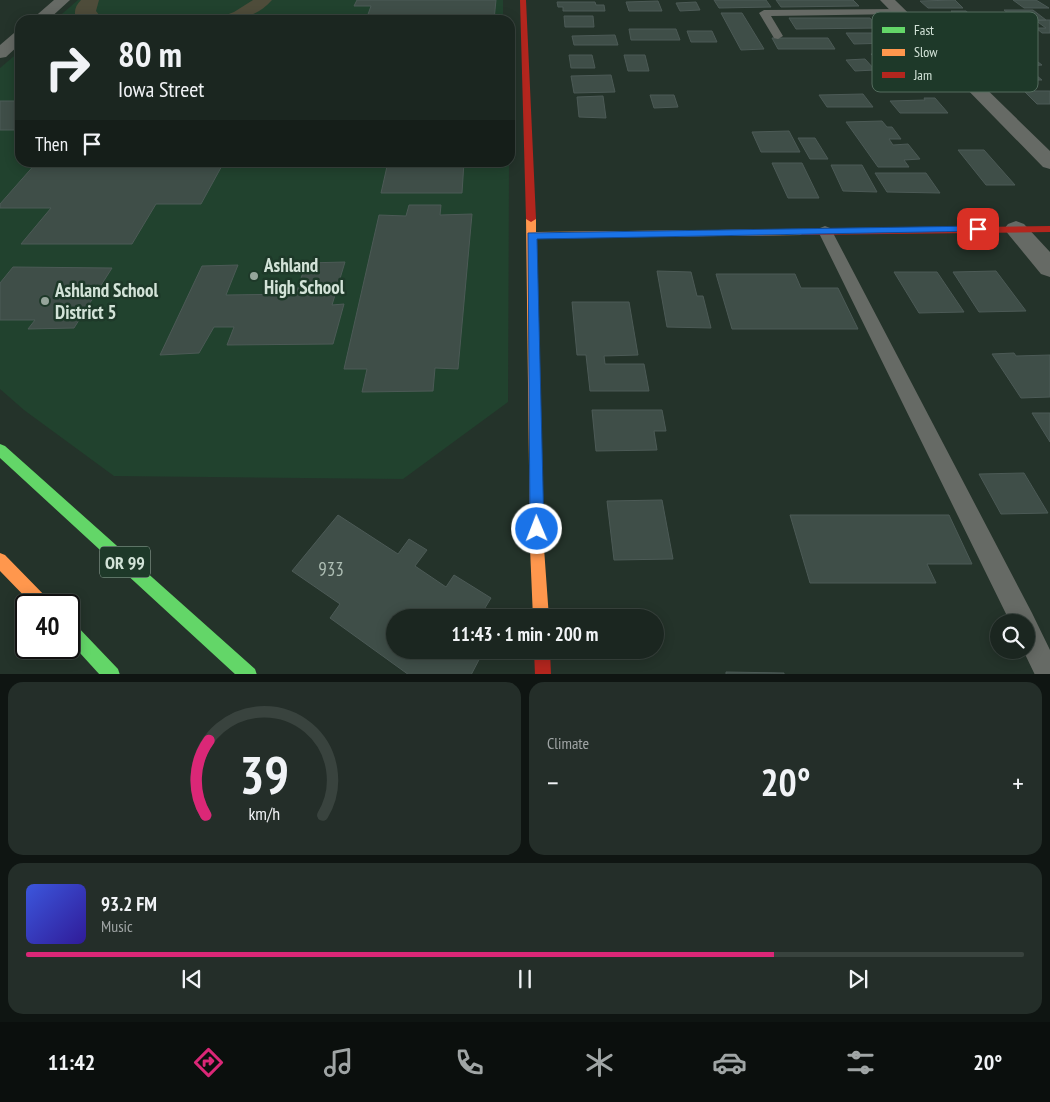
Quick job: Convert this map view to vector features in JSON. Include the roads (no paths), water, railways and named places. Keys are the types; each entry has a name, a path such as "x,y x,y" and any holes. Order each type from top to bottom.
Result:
{"street":[{"path":"45,15 63,0"},
{"path":"523,0 532,235 537,548 540,609"},
{"path":"0,53 15,40"},
{"path":"979,92 1050,163"},
{"path":"532,235 1050,228"},
{"path":"1016,229 1050,268"},
{"name":"OR 99","path":"0,450 249,674"},
{"path":"0,560 33,594"},
{"path":"80,641 112,674"},
{"path":"543,659 544,674"}],"lane":[{"path":"778,36 764,13 893,6"},
{"path":"825,231 1019,614"},
{"path":"1035,647 1049,674"}],"place":[{"name":"Ashland High School","path":"254,276"},
{"name":"Ashland School District 5","path":"45,301"}]}
